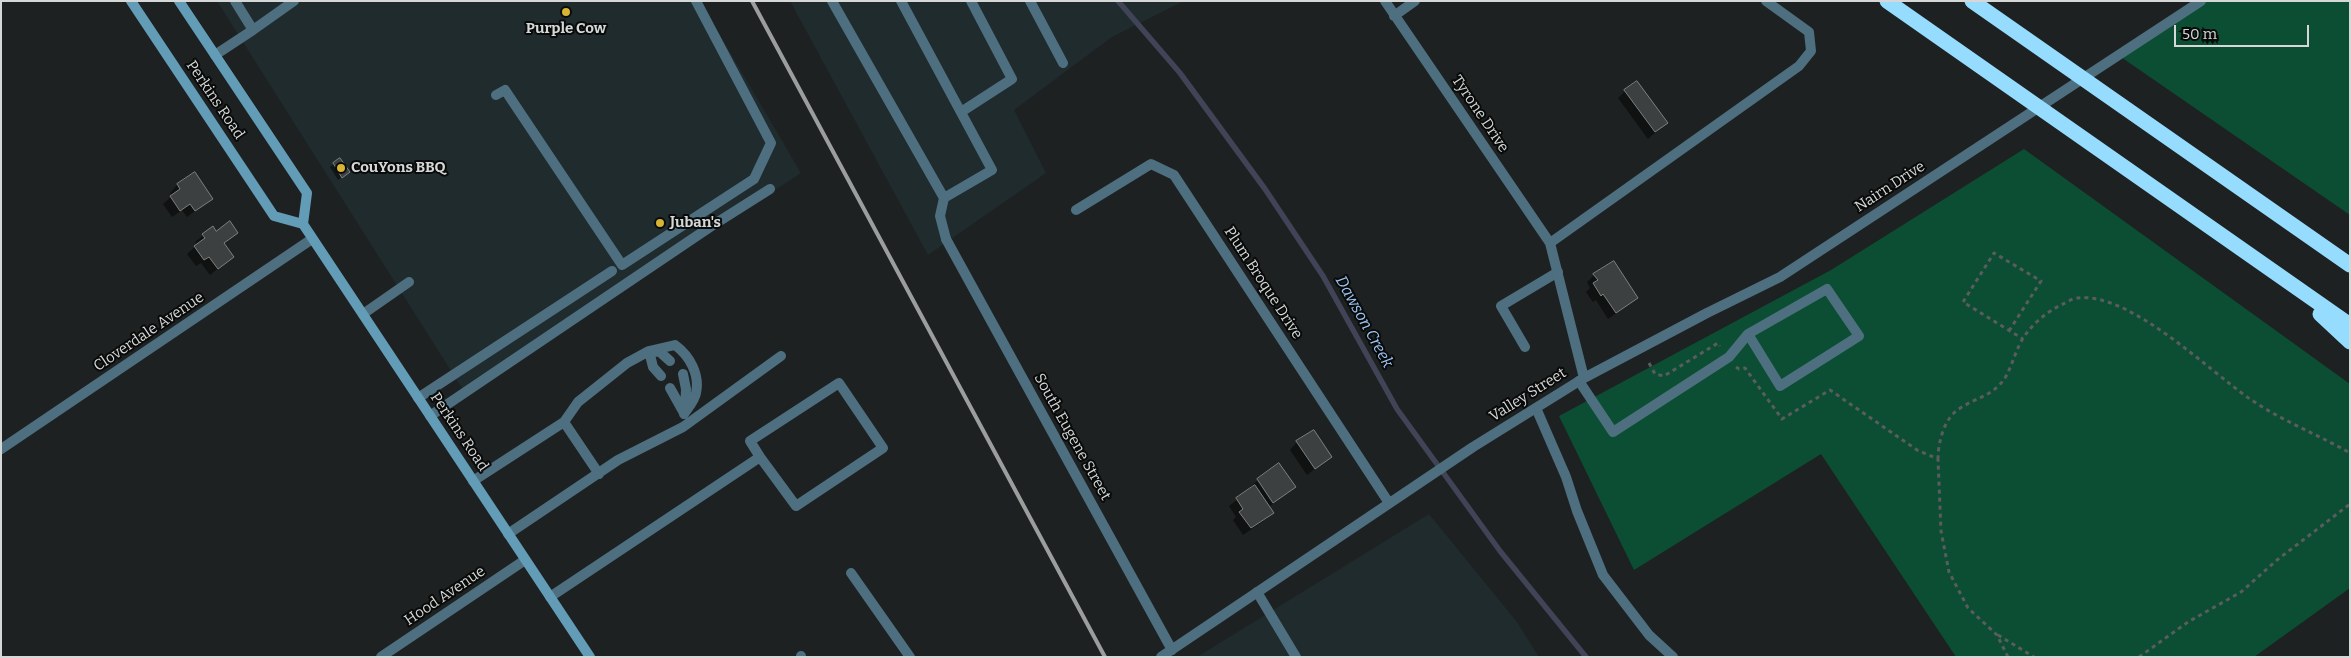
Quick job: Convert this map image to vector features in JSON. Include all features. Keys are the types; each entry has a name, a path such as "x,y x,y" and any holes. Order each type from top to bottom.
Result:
{"highway":[{"path":"1887,1 2350,325"},
{"path":"1972,1 2350,265"},
{"path":"2283,278 2350,342"}],"main road":[{"name":"Perkins Road","path":"131,1 274,216 303,224"},
{"name":"Perkins Road","path":"179,1 306,193 303,224 312,239 590,657"}],"street":[{"path":"234,1 254,30"},
{"path":"215,55 294,1"},
{"path":"496,95 505,90 622,265 754,179 771,144 696,1"},
{"path":"832,1 944,198 992,170 901,1"},
{"path":"960,112 1012,79 971,1"},
{"path":"1030,1 1063,63"},
{"name":"Tyrone Drive","path":"1385,1 1550,243"},
{"path":"1394,16 1415,1"},
{"path":"1550,243 1799,66 1810,51 1809,32 1766,1"},
{"name":"Nairn Drive","path":"1582,380 1707,313 1780,278 2201,1"},
{"name":"Plum Broque Drive","path":"1076,210 1152,164 1174,175 1390,502"},
{"path":"430,416 710,227 770,189"},
{"name":"South Eugene Street","path":"944,198 940,216 946,239 1172,650"},
{"name":"Cloverdale Avenue","path":"1,448 312,239"},
{"name":"Valley Street","path":"1161,657 1473,447 1582,380 1550,243"},
{"path":"418,398 612,271"},
{"path":"1525,347 1500,306 1558,272"},
{"path":"363,314 409,282"},
{"path":"1582,380 1613,432 1729,357 1748,334 1827,289 1859,336 1780,386 1748,334"},
{"path":"473,481 564,422 578,402 627,363 649,351 675,345 682,350 697,374 696,394 684,414"},
{"path":"649,351 660,352 670,361"},
{"path":"649,351 653,367 661,376"},
{"path":"508,534 618,460 682,427 781,356"},
{"path":"682,427 686,389 683,374"},
{"path":"838,383 883,448 796,506 760,457 750,441 838,383"},
{"path":"670,388 684,414"},
{"path":"1536,408 1566,477 1602,575 1649,635 1673,657"},
{"path":"564,422 599,474"},
{"path":"550,597 760,457"},
{"name":"Hood Avenue","path":"381,657 526,560"},
{"path":"851,573 910,657"},
{"path":"1257,592 1295,653 1304,657"}],"path":[{"path":"2009,331 2041,281 1994,253 1963,302 2009,331 2022,339"},
{"path":"2034,657 1997,635 1968,608 1949,572 1941,531 1938,445 1947,423 1957,409 1989,395 2005,378 2022,339 2044,314 2076,298 2103,299 2127,310 2166,334 2250,399 2290,423 2350,453"},
{"path":"1649,363 1655,374 1664,376 1718,343 1738,370 1745,368 1782,419 1830,390 1917,450 1938,459"},
{"path":"2139,657 2188,622 2241,592 2277,560 2350,504"},
{"path":"1997,635 2008,657"}],"shaded area":[{"path":"217,1 700,1 801,173 465,393"},
{"path":"790,1 1184,1 1112,37 1014,110 1046,173 928,255"},
{"path":"1429,514 1517,622 1539,657 1197,657"}],"green space":[{"path":"2200,1 2350,1 2350,215 2118,55"},
{"path":"2024,149 2350,384 2350,588 2254,657 1956,657 1821,454 1634,570 1559,416 1831,270"}],"building":[{"path":"1637,81 1668,123 1655,132 1624,90"},
{"name":"CouYons BBQ","path":"340,158 350,172 342,178 333,163"},
{"path":"195,172 213,199 195,211 190,204 180,211 170,196 180,189 177,184"},
{"path":"230,221 238,233 224,243 234,257 218,269 209,257 204,260 194,246 205,238 202,234 213,226 216,231"},
{"path":"1614,261 1638,298 1616,313 1603,294 1601,296 1593,283 1598,280 1593,274"},
{"path":"1314,430 1332,457 1315,469 1296,441"},
{"path":"1279,463 1296,487 1273,503 1257,479"},
{"path":"1255,485 1274,513 1251,528 1239,512 1243,509 1236,498"}],"waterway":[{"name":"Dawson Creek","path":"1118,1 1180,73 1265,189 1323,276 1397,409 1500,551 1586,657"}],"railway":[{"path":"752,1 1105,657"}],"place":[{"name":"Purple Cow","path":"566,12"},
{"name":"CouYons BBQ","path":"341,168"},
{"name":"Juban's","path":"660,223"}]}
